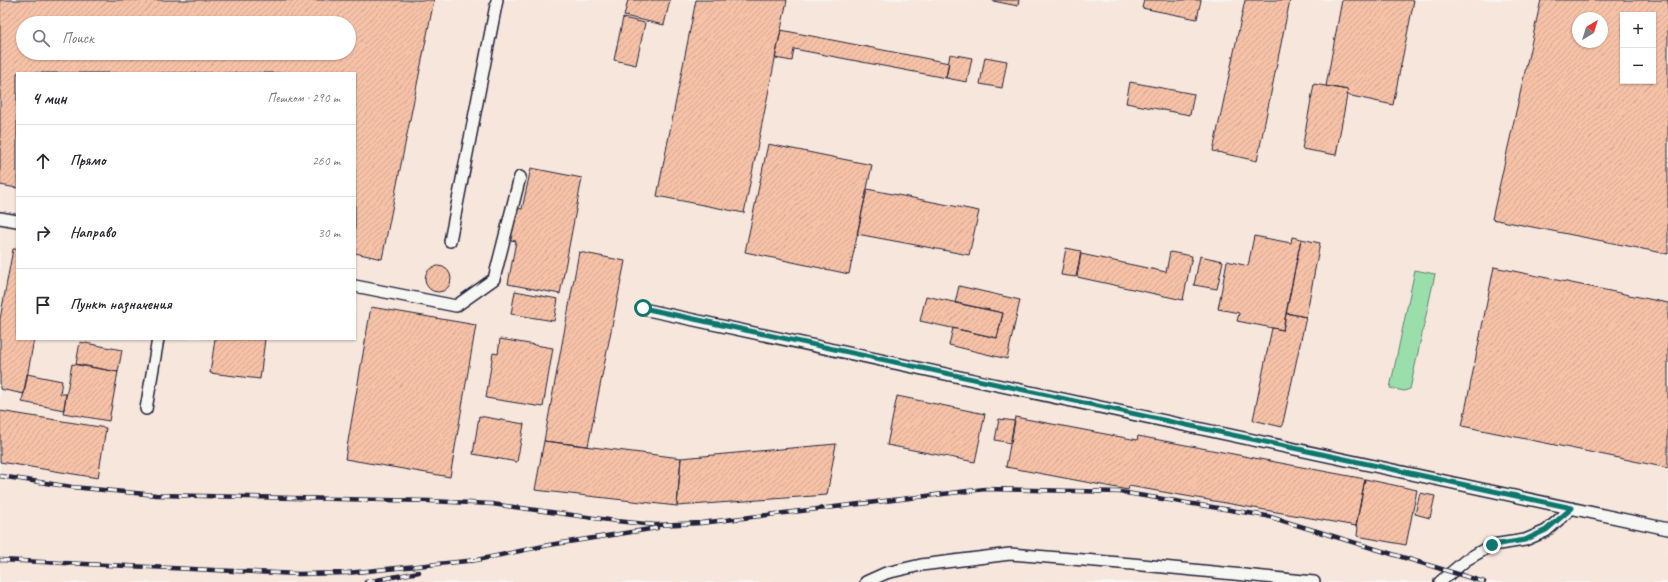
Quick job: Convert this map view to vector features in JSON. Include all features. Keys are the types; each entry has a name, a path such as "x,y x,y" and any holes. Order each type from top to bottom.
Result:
{"lane":[{"path":"450,241 496,0"},
{"path":"356,286 456,306 494,279 520,177"},
{"path":"0,218 16,221"},
{"path":"643,308 1668,529"},
{"path":"146,409 158,340"},
{"path":"1440,582 1466,560 1492,545 1525,540 1546,530 1572,508"},
{"path":"866,582 886,573 921,565 1010,554 1132,564 1314,582"}],"shaded area":[{"path":"0,0 1668,0 1668,582 0,582"}],"green space":[{"path":"1415,270 1435,274 1410,389 1404,391 1390,388"}],"building":[{"path":"0,0 434,0 382,259 356,253 356,72 16,72 16,188 0,185"},
{"path":"628,0 670,0 664,25 624,16"},
{"path":"696,0 787,0 744,213 657,196"},
{"path":"993,0 1019,0 1018,6"},
{"path":"1144,0 1201,0 1197,19 1142,8"},
{"path":"1245,0 1290,0 1257,161 1213,151"},
{"path":"1342,0 1414,0 1393,105 1347,95 1348,90 1326,86"},
{"path":"1541,0 1668,0 1668,254 1492,219"},
{"path":"623,18 645,23 636,65 614,60"},
{"path":"781,30 949,63 946,78 794,49 792,61 775,58"},
{"path":"950,54 972,58 967,82 946,78"},
{"path":"985,57 1007,61 1002,88 980,84"},
{"path":"1130,82 1194,94 1190,115 1126,103"},
{"path":"1314,84 1348,90 1336,155 1302,149"},
{"path":"768,144 872,165 849,274 745,252"},
{"path":"531,168 582,178 560,294 508,284 516,241 510,240 516,208 522,209"},
{"path":"867,189 979,211 969,255 857,234"},
{"path":"1254,236 1291,243 1292,237 1301,239 1283,330 1237,321 1239,313 1218,309 1227,261 1248,266"},
{"path":"1301,239 1320,243 1306,317 1286,313"},
{"path":"1066,248 1081,251 1076,277 1061,275"},
{"path":"13,249 16,249 16,340 34,340 24,394 0,389 0,319"},
{"path":"579,252 625,261 588,446 544,441"},
{"path":"1170,252 1192,256 1183,300 1077,277 1081,254 1166,272"},
{"path":"1200,256 1223,261 1217,289 1194,285"},
{"path":"438,266 447,270 451,279 447,288 438,292 429,288 425,279 429,270"},
{"path":"1494,267 1668,303 1668,468 1462,426"},
{"path":"959,286 1020,300 1007,359 949,345 953,328 997,338 1003,313 955,303"},
{"path":"515,291 558,299 554,321 511,314"},
{"path":"926,296 1003,313 997,338 920,321"},
{"path":"371,307 476,325 450,477 345,459"},
{"path":"1286,313 1306,317 1282,427 1253,420 1272,328 1283,330"},
{"path":"500,339 553,348 543,407 486,398 493,353 498,354"},
{"path":"215,340 265,340 260,379 210,373"},
{"path":"80,342 122,350 118,372 76,364"},
{"path":"72,364 118,372 109,421 63,413"},
{"path":"27,374 62,381 60,394 66,394 64,410 22,402"},
{"path":"897,396 985,414 975,462 887,445"},
{"path":"0,411 106,428 98,478 0,462"},
{"path":"479,416 524,424 517,462 473,454"},
{"path":"1015,417 1137,440 1138,436 1365,479 1356,526 1129,486 1128,490 1006,467"},
{"path":"999,419 1015,421 1011,443 995,440"},
{"path":"544,441 681,458 677,506 535,490"},
{"path":"836,444 827,495 677,506 681,458"},
{"path":"1365,479 1417,490 1406,545 1357,536 1358,527 1356,526"},
{"path":"1420,493 1435,496 1430,518 1415,514"}],"railway":[{"path":"0,476 72,487 156,495 430,501 492,504 656,525 701,523 985,489 1120,492 1267,516 1484,582"},
{"path":"472,561 549,545 657,528"},
{"path":"0,560 299,574 347,573 477,560"},
{"path":"366,582 419,572"}],"route":[{"path":"643,308 1572,508 1546,530 1525,540 1492,545"}]}
